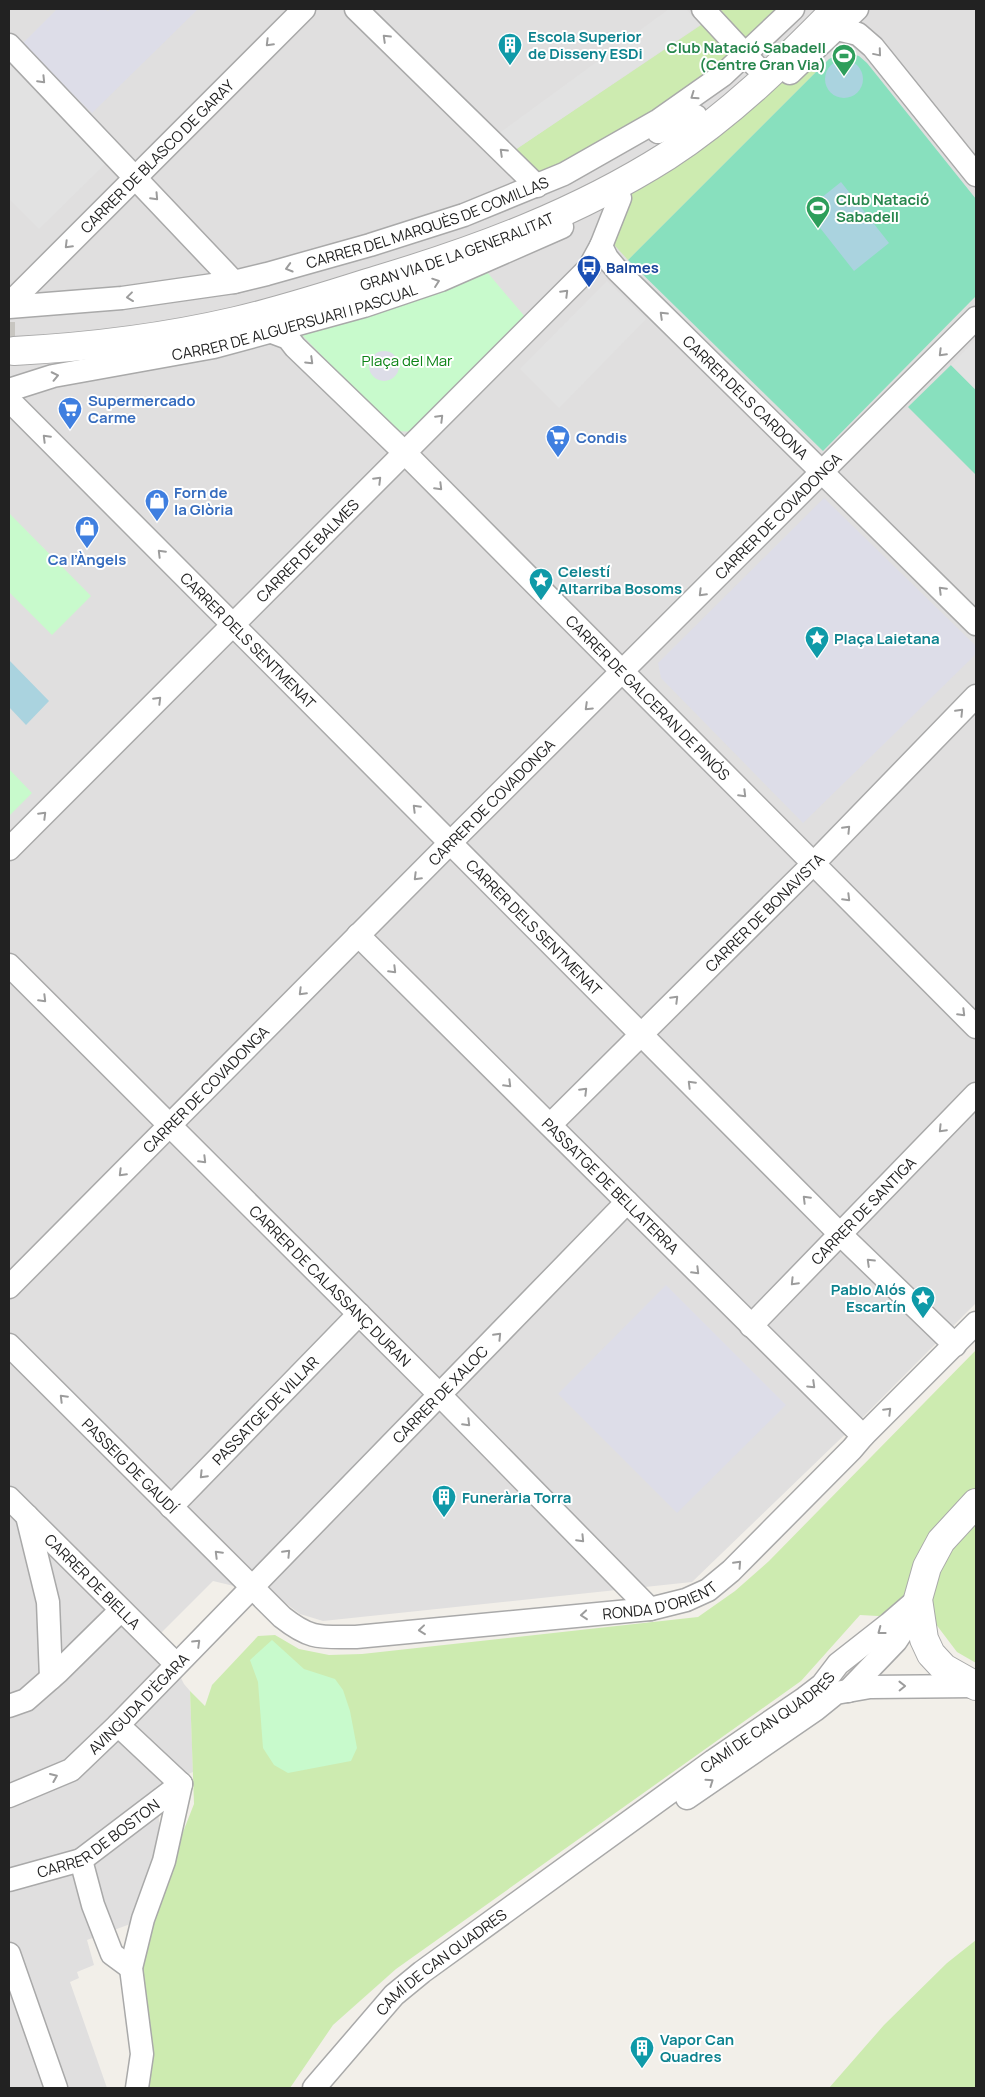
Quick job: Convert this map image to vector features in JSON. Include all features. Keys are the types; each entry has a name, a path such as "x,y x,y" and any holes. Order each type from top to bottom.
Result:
{"street":[{"name":"CARRER DE BLASCO DE GARAY","path":"9,306 304,9"},
{"path":"356,9 538,186"},
{"path":"702,9 760,71"},
{"name":"CARRER DEL MARQUÈS DE COMILLAS","path":"9,306 122,298 234,282 352,250 464,215 538,186 570,170 659,120 723,75 760,71 793,9"},
{"path":"838,14 873,47 976,175"},
{"name":"GRAN VIA DE LA GENERALITAT","path":"760,71 730,109 668,155 616,186 561,213 450,258 310,301 237,321 142,338 45,349 14,343 192,313 258,298 400,258 454,240 532,210 596,178 657,143 838,14"},
{"path":"9,44 234,282"},
{"name":"CARRER DE ALGUERSUARI I PASCUAL","path":"9,390 53,376 179,355 272,332 364,306 441,280 562,227 620,198 650,180 707,141 760,71"},
{"path":"570,170 701,112"},
{"path":"601,246 620,198"},
{"name":"CARRER DE BALMES","path":"9,849 589,268 601,246"},
{"name":"CARRER DELS CARDONA","path":"601,246 606,258 976,624"},
{"name":"CARRER DE COVADONGA","path":"9,1287 450,842 623,672 976,318"},
{"name":"CARRER DE GALCERAN DE PINÓS","path":"272,332 288,338 405,453 976,1027"},
{"name":"CARRER DELS SENTMENAT","path":"9,400 840,1234 955,1345"},
{"name":"CARRER DE BONAVISTA","path":"550,1125 813,864 976,696"},
{"name":"PASSATGE DE BELLATERRA","path":"358,935 863,1436"},
{"name":"CARRER DE CALASSANÇ DURAN","path":"9,965 168,1126 359,1314 650,1609"},
{"name":"CARRER DE SANTIGA","path":"751,1326 976,1094"},
{"name":"CARRER DE XALOC","path":"253,1588 627,1202"},
{"name":"PASSATGE DE VILLAR","path":"171,1507 359,1314"},
{"name":"RONDA D'ORIENT","path":"253,1588 282,1617 299,1630 319,1637 356,1637 650,1609 686,1600 708,1590 732,1571 976,1323"},
{"name":"PASSEIG DE GAUDÍ","path":"9,1344 253,1588"},
{"name":"CARRER DE BIELLA","path":"9,1498 176,1664"},
{"path":"976,1503 941,1541 927,1567 918,1603 924,1639 931,1654 944,1668 976,1686"},
{"path":"26,1515 48,1602 51,1678"},
{"name":"AVINGUDA D'ÈGARA","path":"9,1796 71,1770 253,1588"},
{"name":"CAMÍ DE CAN QUADRES","path":"848,1691 896,1641 918,1603"},
{"name":"CAMÍ DE CAN QUADRES","path":"314,2088 394,1995 422,1972 713,1761 816,1689 838,1664 918,1603"},
{"path":"9,1706 26,1700 121,1610"},
{"name":"CAMÍ DE CAN QUADRES","path":"608,1837 622,1840 648,1825 815,1710 836,1693 870,1687 976,1686"},
{"path":"118,1725 181,1784 164,1861 143,1919 131,1968 142,2054 137,2088"},
{"name":"CARRER DE BOSTON","path":"9,1880 81,1860 181,1784"},
{"path":"81,1860 93,1905 112,1954 131,1968"},
{"path":"9,1954 56,2088"}],"shaded area":[{"path":"9,9 976,9 976,1303 863,1417 692,1582 323,1621 300,1614 276,1596 213,1581 159,1635 184,1684 190,1691 193,1772 155,1788 164,1861 133,1923 87,1940 94,1965 77,1972 79,1978 70,1982 107,2088 9,2088"},
{"path":"57,9 104,9 108,11 110,9 198,9 92,113 22,44"},
{"path":"669,9 686,9 700,25 515,150 498,134"},
{"path":"9,64 106,163 39,229 9,199"},
{"path":"607,281 646,319 559,408 520,369"},
{"path":"976,339 976,390 951,365"},
{"path":"384,351 395,355 399,366 395,377 384,381 373,377 369,366 373,355"},
{"name":"Plaça Laietana","path":"824,498 976,646 976,654 803,823 661,678 658,663"},
{"path":"666,1285 786,1405 677,1513 558,1394"}],"green space":[{"path":"723,9 789,9 746,52 714,18"},
{"path":"704,23 734,54 676,102 539,178 515,150"},
{"path":"816,52 825,63 628,260 607,237 620,198 733,124"},
{"name":"Club Natació Sabadell","path":"848,53 859,56 867,63 976,199 976,296 823,451 628,260 829,59"},
{"name":"Plaça del Mar","path":"487,272 526,318 417,432 395,431 300,333"},
{"path":"951,365 976,390 976,475 908,407"},
{"path":"9,513 91,596 52,635 9,592"},
{"path":"9,769 32,793 9,816"},
{"path":"976,1350 976,1663 957,1652 932,1619 860,1615 801,1681 396,1969 333,2025 290,2088 145,2088 149,2046 148,2015 141,1986 140,1966 174,1855 194,1804 190,1691 205,1706 212,1685 258,1636 275,1635 299,1649 329,1655 362,1654 698,1617 735,1591 769,1561"},
{"path":"272,1640 304,1669 335,1679 343,1690 350,1711 357,1748 351,1761 288,1773 274,1765 263,1748 258,1682 250,1660"},
{"path":"976,1940 976,2088 829,2088 884,2025 947,1963"}],"water":[{"name":"Club Natació Sabadell (Centre Gran Via)","path":"844,60 857,66 863,79 857,92 844,98 831,92 825,79 831,66"},
{"path":"841,182 889,243 854,271 806,210"},
{"path":"9,660 49,701 26,725 9,707"}],"tunnel":[{"path":"9,336 15,336"}],"place":[{"name":"Escola Superior de Disseny ESDi","path":"510,66"},
{"name":"Club Natació Sabadell (Centre Gran Via)","path":"844,77"},
{"name":"Club Natació Sabadell","path":"818,229"},
{"name":"Balmes","path":"589,288"},
{"name":"Supermercado Carme","path":"70,430"},
{"name":"Condis","path":"558,458"},
{"name":"Forn de la Glòria","path":"157,522"},
{"name":"Ca l’Àngels","path":"87,549"},
{"name":"Celestí Altarriba Bosoms","path":"541,601"},
{"name":"Plaça Laietana","path":"817,659"},
{"name":"Pablo Alós Escartín","path":"923,1319"},
{"name":"Funerària Torra","path":"444,1518"},
{"name":"Vapor Can Quadres","path":"642,2069"}]}
